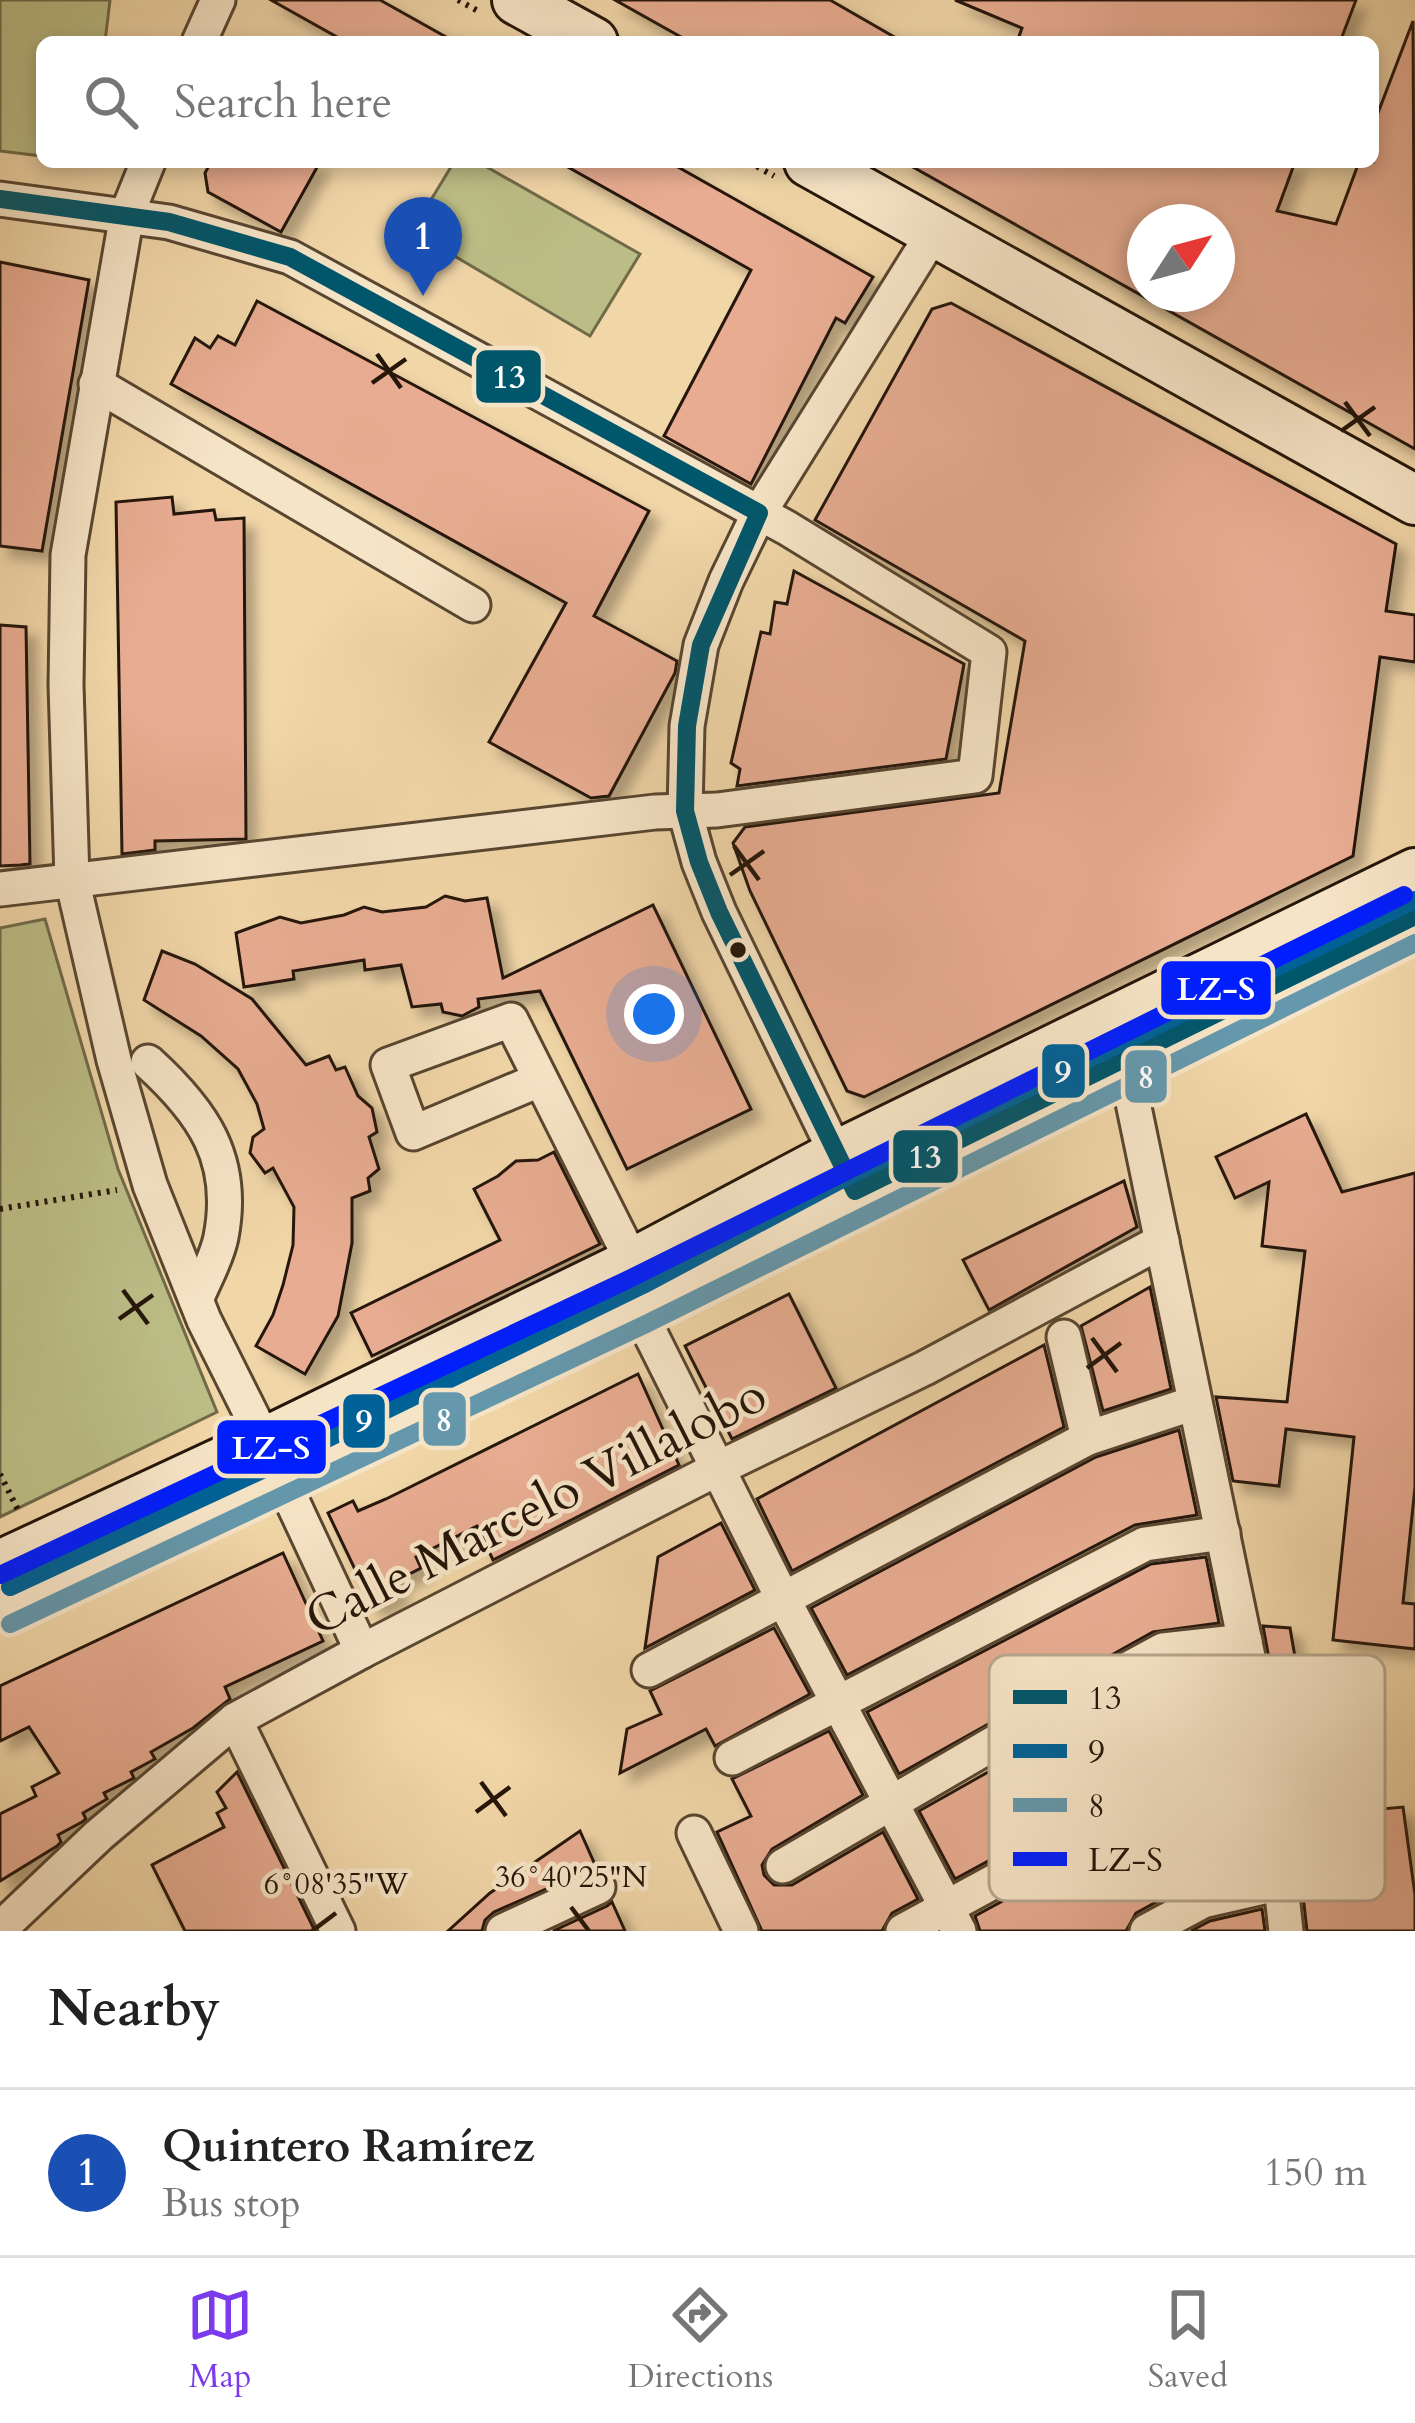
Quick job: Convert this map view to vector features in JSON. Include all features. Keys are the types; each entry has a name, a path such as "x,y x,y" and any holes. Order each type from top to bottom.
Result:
{"street":[{"path":"202,36 218,0"},
{"path":"517,0 582,36"},
{"path":"146,168 127,214 68,555 66,685 73,879 113,1060 150,1185 196,1300 362,1651"},
{"path":"819,168 1415,500"},
{"path":"0,199 127,214 224,235 290,257 759,513 989,652 975,776 0,889"},
{"path":"846,1173 699,862 685,811 687,726 701,645 759,513 934,232"},
{"path":"96,384 473,605"},
{"path":"0,1602 272,1458 634,1283 1415,873"},
{"path":"846,1173 1124,1059 1415,916"},
{"path":"1124,1059 1248,1655"},
{"path":"148,1062 181,1092 210,1130 221,1164 225,1201 221,1241 196,1300"},
{"path":"539,1080 717,1469 952,1919"},
{"name":"Calle Marcelo Villalobo","path":"0,1930 99,1835 235,1720 717,1469 926,1368 1162,1241"},
{"path":"1064,1337 1088,1438"},
{"path":"649,1670 1088,1438 1194,1403"},
{"path":"0,1565 272,1458"},
{"path":"732,1758 1145,1544 1223,1533"},
{"path":"1156,1655 1245,1641"},
{"path":"235,1720 338,1931"},
{"path":"783,1866 989,1748"},
{"path":"694,1833 741,1931"},
{"path":"495,1922 598,1887"},
{"path":"903,1931 952,1919 989,1897"},
{"path":"1147,1931 1203,1901"},
{"path":"1282,1901 1286,1931"}],"path":[{"path":"0,1209 150,1185"}],"green space":[{"path":"0,0 110,0 106,36 36,36 36,155 0,151"},
{"path":"450,168 489,168 640,254 590,336 412,231"},
{"path":"45,919 118,1169 217,1412 0,1517 0,928"}],"building":[{"path":"271,0 380,0 444,36 335,36"},
{"path":"615,0 830,0 893,36 679,36"},
{"path":"955,0 1356,0 1342,36 1019,36 1022,28"},
{"path":"1413,21 1415,449 1171,312 1235,312 1235,204 1127,204 1127,287 915,168 1293,168 1277,211 1336,224 1357,168 1379,168 1379,110"},
{"path":"208,168 317,168 281,232 208,192"},
{"path":"570,168 680,168 873,277 845,323 836,318 751,484 664,436 751,270"},
{"path":"0,262 89,280 42,551 0,546"},
{"path":"257,301 649,511 594,616 677,661 675,673 609,796 591,798 489,742 566,603 171,384 195,338 210,348 218,336 235,345"},
{"path":"951,303 1396,544 1386,611 1415,615 1415,662 1380,657 1353,856 864,1097 847,1091 750,891 733,843 745,827 999,793 1025,641 815,520 932,309"},
{"path":"172,497 174,514 214,510 216,520 244,518 246,839 155,841 155,850 122,854 116,502"},
{"path":"794,571 964,664 946,759 737,786 740,769 731,763 761,632 770,634 775,602 787,604"},
{"path":"0,625 26,627 30,864 0,866"},
{"path":"445,896 465,901 487,898 503,978 653,905 751,1109 627,1169 540,991 478,999 479,1007 462,1016 443,1012 441,1004 412,1007 401,965 365,970 364,960 293,971 294,979 244,987 236,933 280,917 301,923 364,907 382,912 426,907"},
{"path":"162,951 195,964 252,999 306,1065 329,1056 336,1070 345,1067 358,1096 372,1108 377,1132 369,1137 379,1169 368,1178 370,1191 352,1198 352,1243 338,1316 305,1374 256,1346 283,1285 293,1245 294,1207 273,1168 265,1173 250,1153 253,1137 264,1129 238,1069 201,1036 144,1000"},
{"path":"1306,1114 1342,1192 1415,1173 1415,1487 1403,1603 1415,1604 1415,1649 1333,1640 1354,1437 1286,1429 1279,1486 1233,1481 1216,1397 1287,1402 1305,1251 1262,1246 1269,1182 1235,1198 1216,1157"},
{"path":"554,1152 600,1244 372,1356 351,1313 500,1240 474,1189 516,1161 538,1160"},
{"path":"1124,1181 1137,1227 989,1310 963,1260"},
{"path":"1150,1287 1171,1389 1103,1411 1081,1326"},
{"path":"789,1294 836,1388 732,1439 685,1346"},
{"path":"1044,1345 1064,1427 792,1571 757,1499"},
{"path":"638,1374 679,1465 493,1560 477,1526 416,1557 421,1568 394,1582 399,1595 373,1607 328,1513 353,1501 358,1511 386,1499"},
{"path":"1179,1430 1197,1515 1135,1525 847,1675 811,1608 1096,1457"},
{"path":"721,1523 755,1590 645,1648 658,1557"},
{"path":"283,1553 323,1641 225,1687 230,1699 151,1752 155,1759 131,1772 134,1778 104,1793 107,1799 83,1813 86,1819 58,1835 61,1842 57,1846 0,1881 0,1814 36,1796 32,1787 59,1773 29,1727 0,1741 0,1686"},
{"path":"1206,1557 1219,1623 1153,1632 1112,1655 989,1655 989,1724 899,1774 867,1712 1151,1564"},
{"path":"1263,1626 1290,1628 1295,1655 1268,1655"},
{"path":"774,1628 810,1694 715,1746 706,1729 620,1773 627,1729 661,1714 650,1691"},
{"path":"829,1731 863,1795 772,1849 762,1865 764,1875 774,1885 792,1885 883,1832 918,1899 892,1913 882,1931 762,1931 717,1832 751,1816 732,1779"},
{"path":"237,1772 315,1931 185,1931 152,1865 224,1827 217,1813 226,1808 217,1792"},
{"path":"989,1772 989,1861 955,1879 919,1811"},
{"path":"1403,1807 1415,1931 1307,1931 1304,1901 1385,1901 1385,1809"},
{"path":"580,1831 596,1867 494,1912 482,1931 448,1931 490,1893"},
{"path":"1003,1901 1158,1901 1136,1913 1126,1931 980,1931 975,1916"},
{"path":"612,1902 625,1931 553,1931 607,1906"},
{"path":"1262,1909 1265,1931 1191,1931 1210,1921"}],"transit line":[{"name":"13","path":"0,199 169,222 290,257 759,513 701,645 687,726 685,811 719,912 855,1191 1415,916"},
{"name":"LZ-S","path":"0,1575 625,1281 1404,895"},
{"name":"9","path":"10,1587 643,1285 848,1176 1415,900"},
{"name":"8","path":"10,1624 646,1324 1415,943"}],"place":[{"name":"Quintero Ramírez","path":"423,296"}]}
